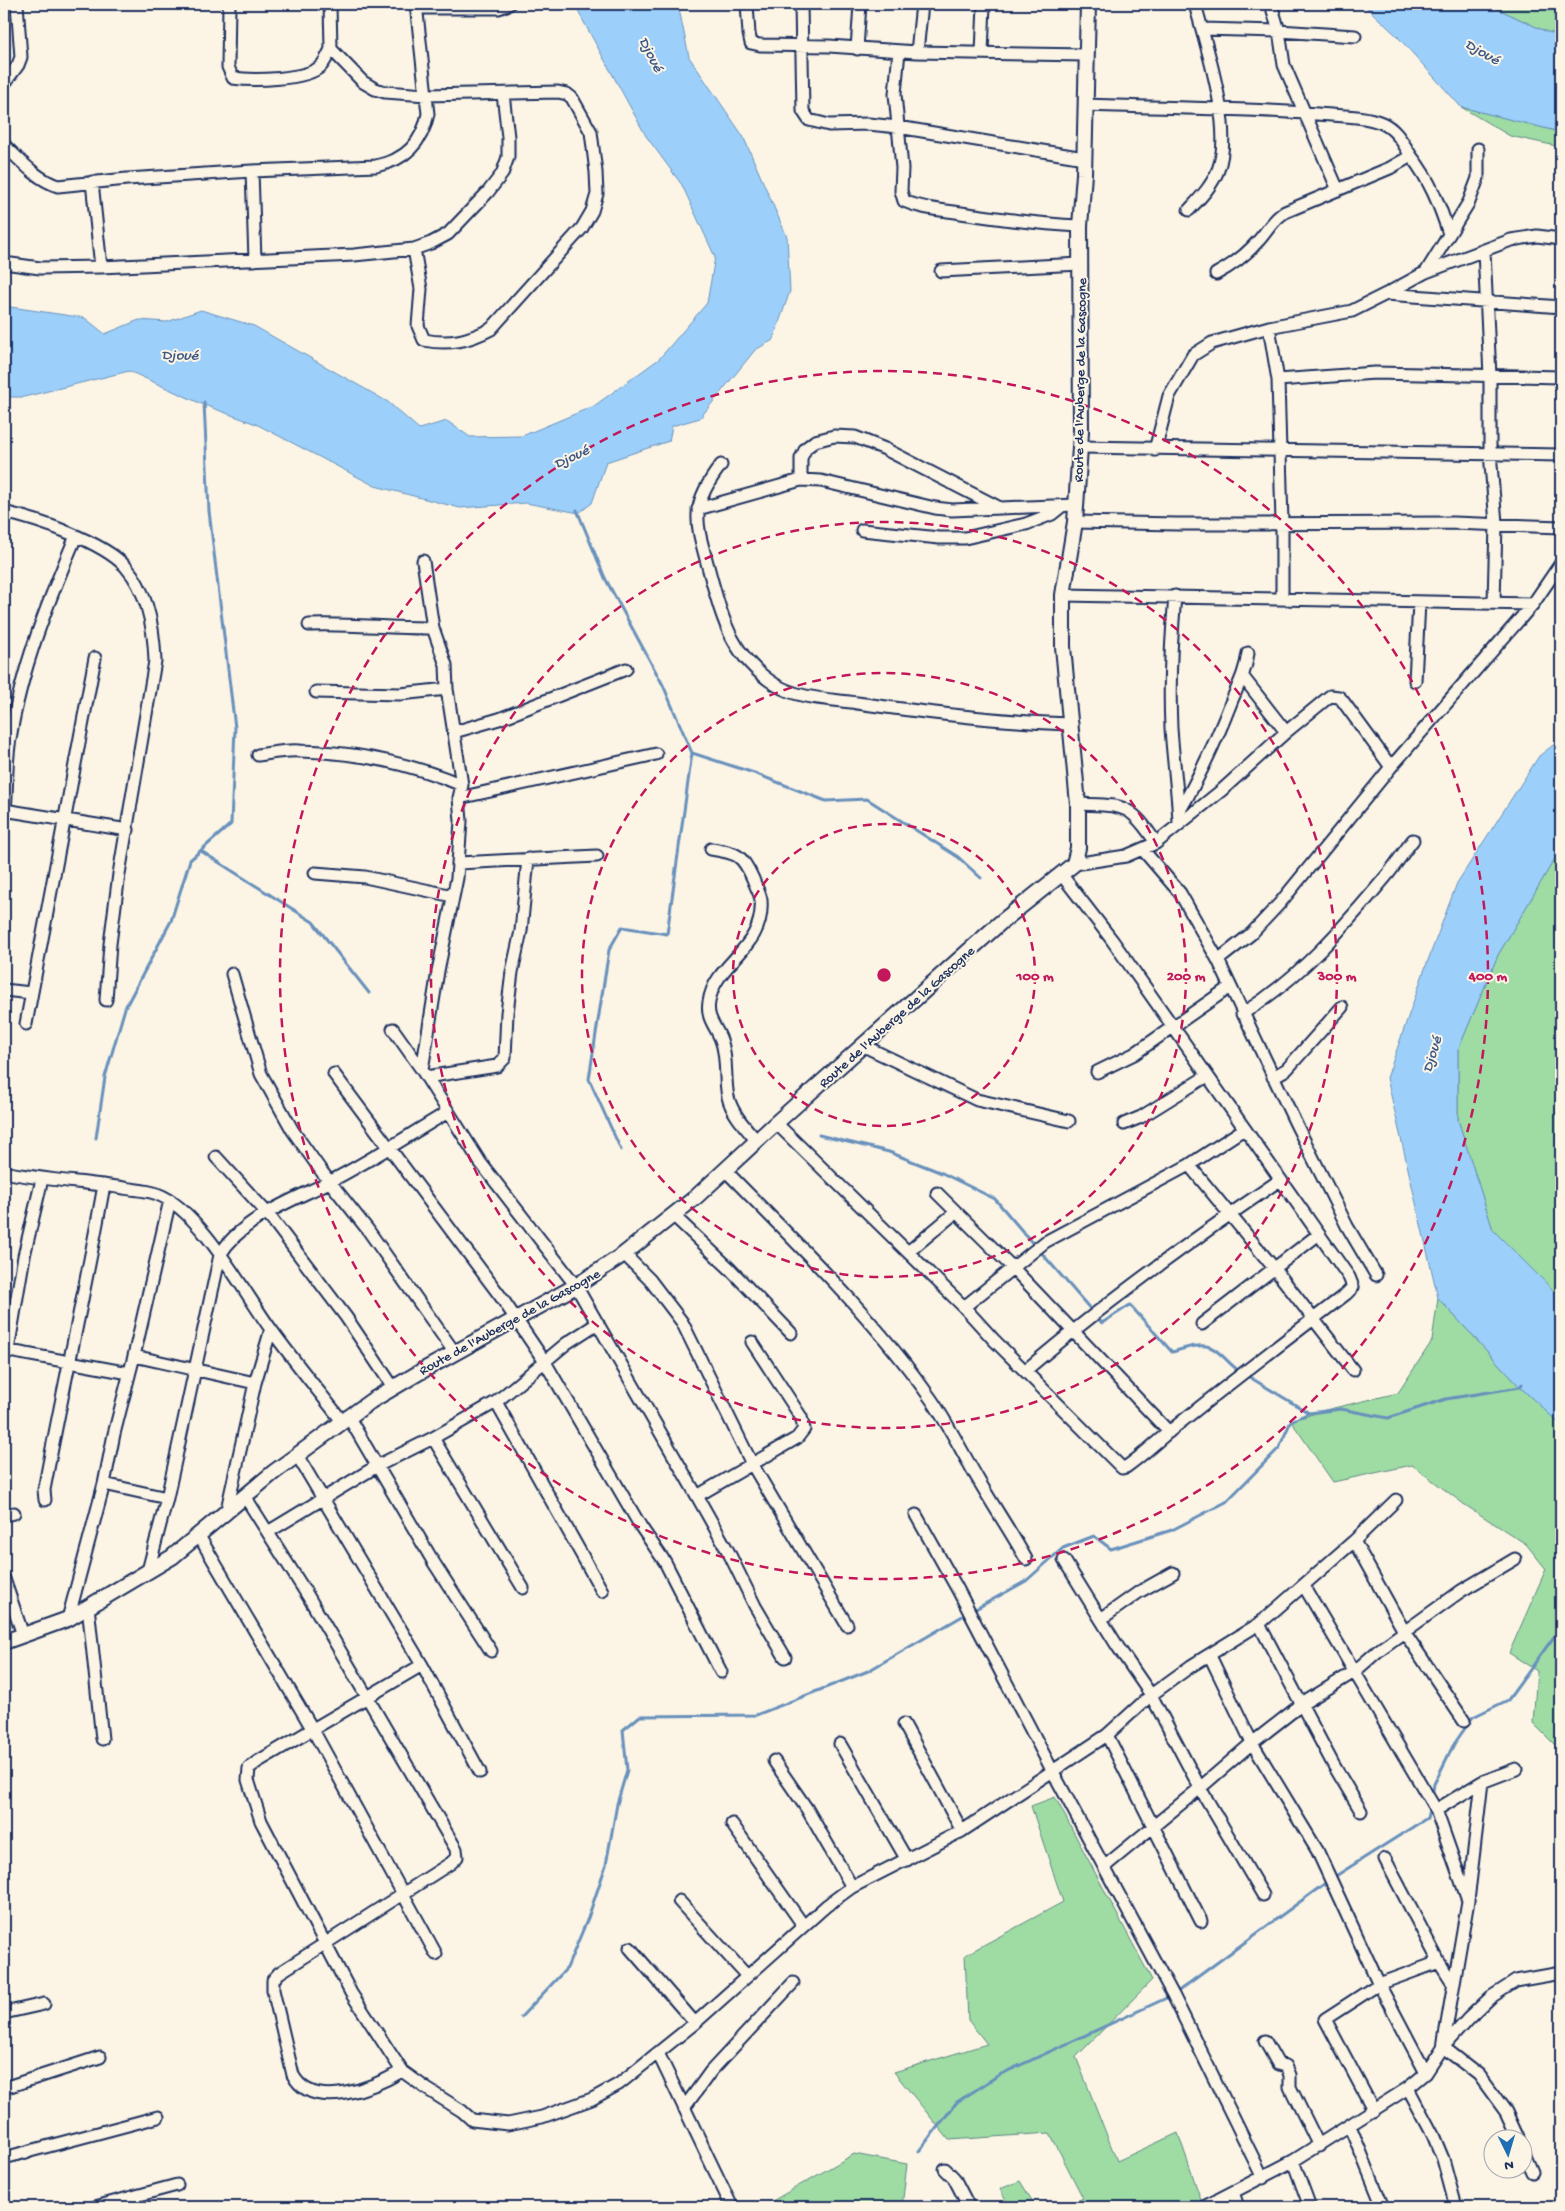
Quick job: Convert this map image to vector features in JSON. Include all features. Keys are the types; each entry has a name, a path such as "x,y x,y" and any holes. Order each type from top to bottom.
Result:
{"street":[{"path":"4,84 18,65 21,57 17,4"},
{"path":"228,4 228,67 233,78 248,80 296,76 321,66 331,49 330,4"},
{"path":"4,145 47,183 70,186 92,182 252,171 376,166 398,160 416,144 426,127 428,114 416,6 499,8 509,4"},
{"path":"747,4 751,43 917,52 1086,55"},
{"path":"802,4 800,45 802,111 809,120 829,125 868,124 898,127 1084,158"},
{"path":"856,49 860,4"},
{"path":"917,52 922,4"},
{"path":"982,53 984,4"},
{"name":"Route de l'Auberge de la Gascogne","path":"4,1642 68,1619 172,1557 297,1455 345,1419 393,1387 576,1286 624,1254 674,1216 726,1171 776,1123 1000,923 1074,864 1078,848 1078,804 1072,724 1063,647 1063,595 1074,522 1069,506 1080,447 1080,226 1084,158 1088,4"},
{"path":"1189,210 1212,182 1219,168 1223,145 1220,109 1202,29 1194,4"},
{"path":"1271,4 1279,31 1284,65 1338,190"},
{"path":"1202,29 1279,31 1355,36"},
{"path":"331,49 363,82 375,89 426,95 558,92 567,94 572,98 591,132 597,194 592,212 582,228 491,329 472,339 442,344 424,340 418,326 421,290 414,249"},
{"path":"899,51 896,94 902,168 901,191 904,201 915,206 971,214 1044,224 1080,226"},
{"path":"4,263 40,268 101,267 354,255 414,249 431,244 448,234 488,192 502,174 508,157 508,137 503,94"},
{"path":"1085,105 1248,109 1304,113 1380,122 1391,128 1400,138 1428,179 1449,234"},
{"path":"1426,272 1469,202 1478,178 1478,149"},
{"path":"1216,274 1230,267 1247,252 1280,215 1390,168 1411,156"},
{"path":"252,171 255,260"},
{"path":"92,182 101,267"},
{"path":"1154,450 1169,396 1193,355 1212,343 1269,328 1352,311 1426,272 1511,240 1537,236 1561,239"},
{"path":"1484,251 1490,376 1490,453 1496,523 1494,603"},
{"path":"941,271 1081,264"},
{"path":"1386,294 1561,307"},
{"path":"1269,328 1278,380 1282,598"},
{"path":"1278,380 1375,373 1561,377"},
{"path":"801,480 801,458 806,448 814,440 834,436 855,437 885,449 1000,508"},
{"path":"1080,447 1154,450 1279,449 1561,455"},
{"path":"721,465 706,485 698,509 702,545 722,616 732,640 757,669 775,684 792,693 882,707 1029,723 1072,724"},
{"path":"698,509 801,480 821,480 935,508 952,510 1069,506"},
{"path":"862,530 932,538 965,538 1026,524 1069,506"},
{"path":"4,512 31,518 76,536 113,556 126,568 142,596 154,637 155,661 128,830 119,874 110,944 106,1000"},
{"path":"1074,522 1496,523 1561,527"},
{"path":"76,536 38,629 16,709 6,766 4,813 128,830"},
{"path":"424,561 433,628 446,665 462,785 459,863 438,971 424,1073"},
{"path":"1218,960 1251,934 1280,903 1390,767 1533,604 1561,563"},
{"path":"1063,595 1533,604"},
{"path":"1175,596 1170,644 1170,682 1174,771 1179,824"},
{"path":"1415,681 1418,602"},
{"path":"309,625 330,624 407,629 433,628"},
{"path":"1179,812 1202,773 1243,677 1248,653"},
{"path":"26,1024 95,658"},
{"path":"454,732 508,715 626,669"},
{"path":"1243,677 1286,732"},
{"path":"316,692 400,694 448,690"},
{"path":"1074,864 1126,856 1156,843 1229,784 1286,732 1330,696 1339,697 1390,767"},
{"path":"258,755 298,750 330,752 433,772 462,785"},
{"path":"460,798 656,754"},
{"path":"1078,804 1118,806 1133,813 1156,843"},
{"path":"1242,1014 1268,998 1319,954 1390,872 1414,840"},
{"path":"711,849 733,852 741,857 761,899 760,921 755,932 747,947 724,972 712,990 708,1003 708,1016 721,1040 724,1050 728,1097 740,1120 757,1141"},
{"path":"1143,850 1180,893 1218,960 1242,1014 1347,1226 1376,1275"},
{"path":"459,863 597,856"},
{"path":"424,1073 496,1066 505,1058 507,1013 512,972 521,931 528,859"},
{"path":"315,873 365,876 454,896"},
{"path":"776,1123 964,1307 994,1340 1122,1468 1148,1451 1277,1345 1346,1294 1352,1286 1350,1277 1112,940 1061,874"},
{"path":"232,974 261,1074 292,1131 368,1230 455,1352"},
{"path":"1097,1072 1134,1054 1230,987"},
{"path":"4,990 31,993"},
{"path":"1273,1077 1292,1064 1342,1007"},
{"path":"393,1029 424,1073 480,1162 576,1286 730,1553 755,1606 785,1657"},
{"path":"864,1046 977,1100 1069,1121"},
{"path":"334,1074 516,1319 545,1362 641,1526 665,1562 722,1672"},
{"path":"1124,1124 1140,1117 1207,1076"},
{"path":"148,1571 220,1255 227,1242 268,1214 330,1182 448,1112"},
{"path":"964,1307 1045,1242 1188,1165 1244,1129"},
{"path":"216,1157 268,1214 346,1316 393,1387"},
{"path":"1188,1165 1274,1268 1353,1370"},
{"path":"726,1171 838,1284 895,1353 936,1407 1026,1559"},
{"path":"4,1172 42,1180 104,1185 155,1193 170,1200 191,1220 220,1255 271,1329 345,1419 377,1466 434,1563 491,1651"},
{"path":"42,1180 24,1256 6,1350 129,1374"},
{"path":"1026,1370 1074,1329 1229,1215 1280,1180"},
{"path":"45,1500 44,1490 89,1270 104,1185"},
{"path":"937,1193 1074,1329 1169,1432"},
{"path":"68,1619 104,1484 170,1200"},
{"path":"908,1252 956,1212"},
{"path":"674,1216 729,1268 791,1333"},
{"path":"1202,1324 1319,1234"},
{"path":"624,1254 650,1280 682,1322 752,1464 847,1625"},
{"path":"268,1532 377,1466 433,1438 496,1402 567,1343 598,1323"},
{"path":"226,1514 255,1383 271,1329"},
{"path":"697,1496 797,1438 804,1430 801,1417 752,1342"},
{"path":"134,1356 255,1383"},
{"path":"496,1402 602,1591"},
{"path":"433,1438 523,1588"},
{"path":"297,1455 321,1499 422,1665 480,1772"},
{"path":"104,1484 166,1498"},
{"path":"246,1498 369,1698 456,1849 457,1856 451,1863 279,1973 273,1980 273,1990 293,2075 297,2083 317,2093 354,2092 382,2083 402,2071"},
{"path":"422,1665 258,1762 250,1768 248,1780 261,1821 325,1944 352,1993 402,2071 462,2111 472,2120 508,2124 542,2117 592,2099 619,2084 695,2022 826,1906 852,1887 962,1831 1107,1735 1151,1695 1192,1666 1259,1624 1354,1541 1396,1500"},
{"path":"916,1515 958,1590 1173,1995 1263,2178"},
{"path":"199,1536 313,1730 436,1954"},
{"path":"1354,1541 1405,1633 1464,1720"},
{"path":"1104,1866 1302,1704 1354,1672 1379,1650 1462,1591 1515,1558"},
{"path":"1064,1560 1151,1695 1200,1788 1263,1895"},
{"path":"1101,1620 1138,1592 1172,1573"},
{"path":"4,1579 22,1635"},
{"path":"1304,1586 1436,1810 1468,1901"},
{"path":"88,1606 102,1739"},
{"path":"1259,1624 1333,1764 1361,1811"},
{"path":"1210,1656 1252,1743 1317,1850 1379,1984 1426,2073"},
{"path":"904,1724 962,1831"},
{"path":"1107,1735 1201,1921"},
{"path":"840,1744 907,1860"},
{"path":"774,1761 807,1809 852,1887"},
{"path":"1436,1810 1482,1782 1516,1769"},
{"path":"1444,2047 1468,1901 1482,1782"},
{"path":"732,1824 804,1924"},
{"path":"1385,1859 1439,1962 1453,1984"},
{"path":"679,1901 747,1976"},
{"path":"630,1948 695,2022"},
{"path":"1374,2111 1325,2019 1379,1984 1439,1962"},
{"path":"1204,2207 1263,2178 1319,2146 1408,2088 1426,2073 1444,2047 1468,2019 1491,1997 1516,1981 1561,1973"},
{"path":"684,2108 711,2071 793,1983"},
{"path":"4,2013 44,2004"},
{"path":"1265,2041 1278,2064 1286,2066 1290,2075 1290,2087 1319,2146"},
{"path":"1444,2047 1479,2075 1506,2112 1513,2128"},
{"path":"658,2053 732,2207"},
{"path":"4,2088 100,2058"},
{"path":"1408,2088 1433,2135 1443,2159 1456,2207"},
{"path":"4,2158 158,2117"},
{"path":"1350,2126 1383,2207"},
{"path":"1293,2161 1310,2207"},
{"path":"945,2169 954,2178 969,2207"},
{"path":"95,2207 177,2185"},
{"path":"1233,2192 1238,2207"}],"green space":[{"path":"1487,4 1561,4 1561,35 1547,32"},
{"path":"1461,107 1556,131 1561,130 1561,147 1510,136"},
{"path":"1561,848 1561,1298 1493,1230 1458,1120 1458,1050 1498,955"},
{"path":"1438,1298 1520,1387 1561,1425 1561,1751 1533,1723 1537,1671 1509,1653 1546,1569 1526,1544 1465,1505 1412,1465 1333,1482 1291,1421 1325,1410 1398,1393 1432,1341"},
{"path":"1055,1797 1152,1980 1076,2057 1117,2161 1178,2133 1202,2203 1194,2207 1064,2207 1083,2198 1050,2133 949,2140 894,2072 987,2044 968,2020 965,1955 1063,1902 1031,1806"},
{"path":"854,2154 907,2164 902,2207 762,2207"},
{"path":"1020,2181 1036,2207 1009,2207 1000,2189"}],"water":[{"name":"Djoué","path":"574,4 678,4 689,57 743,136 787,237 790,291 773,340 755,350 700,418 672,426 669,441 606,462 592,503 579,513 526,503 460,508 375,486 256,424 204,405 129,371 24,397 4,397 4,306 85,318 105,334 139,320 167,322 201,310 254,326 388,402 419,429 447,421 470,437 522,436 594,406 659,359 707,303 715,257 682,185 646,136"},
{"name":"Djoué","path":"1363,4 1487,4 1547,32 1561,35 1561,130 1556,131 1461,107 1397,36"},
{"name":"Djoué","path":"1561,739 1561,848 1498,955 1458,1050 1458,1120 1493,1230 1561,1298 1561,1425 1520,1387 1438,1298 1387,1078 1457,883 1539,756"}],"waterway":[{"path":"96,1138 105,1077 125,1008 171,921 190,860 231,824 235,728 209,511 204,402"},
{"path":"577,510 605,578 663,685 692,753 667,934 622,927 609,950 589,1079 621,1150"},
{"path":"692,753 754,773 826,801 867,799 958,857 981,878"},
{"path":"201,851 313,922 369,993"},
{"path":"819,1135 889,1152 942,1173 995,1199 1035,1246"},
{"path":"1039,1250 1092,1311"},
{"path":"1096,1316 1102,1323 1130,1305 1172,1352 1196,1346 1210,1347 1241,1372"},
{"path":"1246,1375 1309,1413"},
{"path":"972,1611 1026,1581 1063,1548 1094,1536 1111,1549 1172,1530 1226,1502 1279,1448 1291,1421 1309,1413 1341,1409 1388,1418 1446,1399 1520,1387 1522,1384"},
{"path":"521,2017 567,1968 588,1918 606,1865 617,1804 627,1770 623,1730 640,1716 756,1715 868,1671 966,1614"},
{"path":"1432,1797 1434,1784 1454,1744 1473,1717 1508,1700 1561,1627"},
{"path":"919,2151 957,2102 999,2075 1173,1995 1331,1879 1427,1818 1430,1805"}]}
